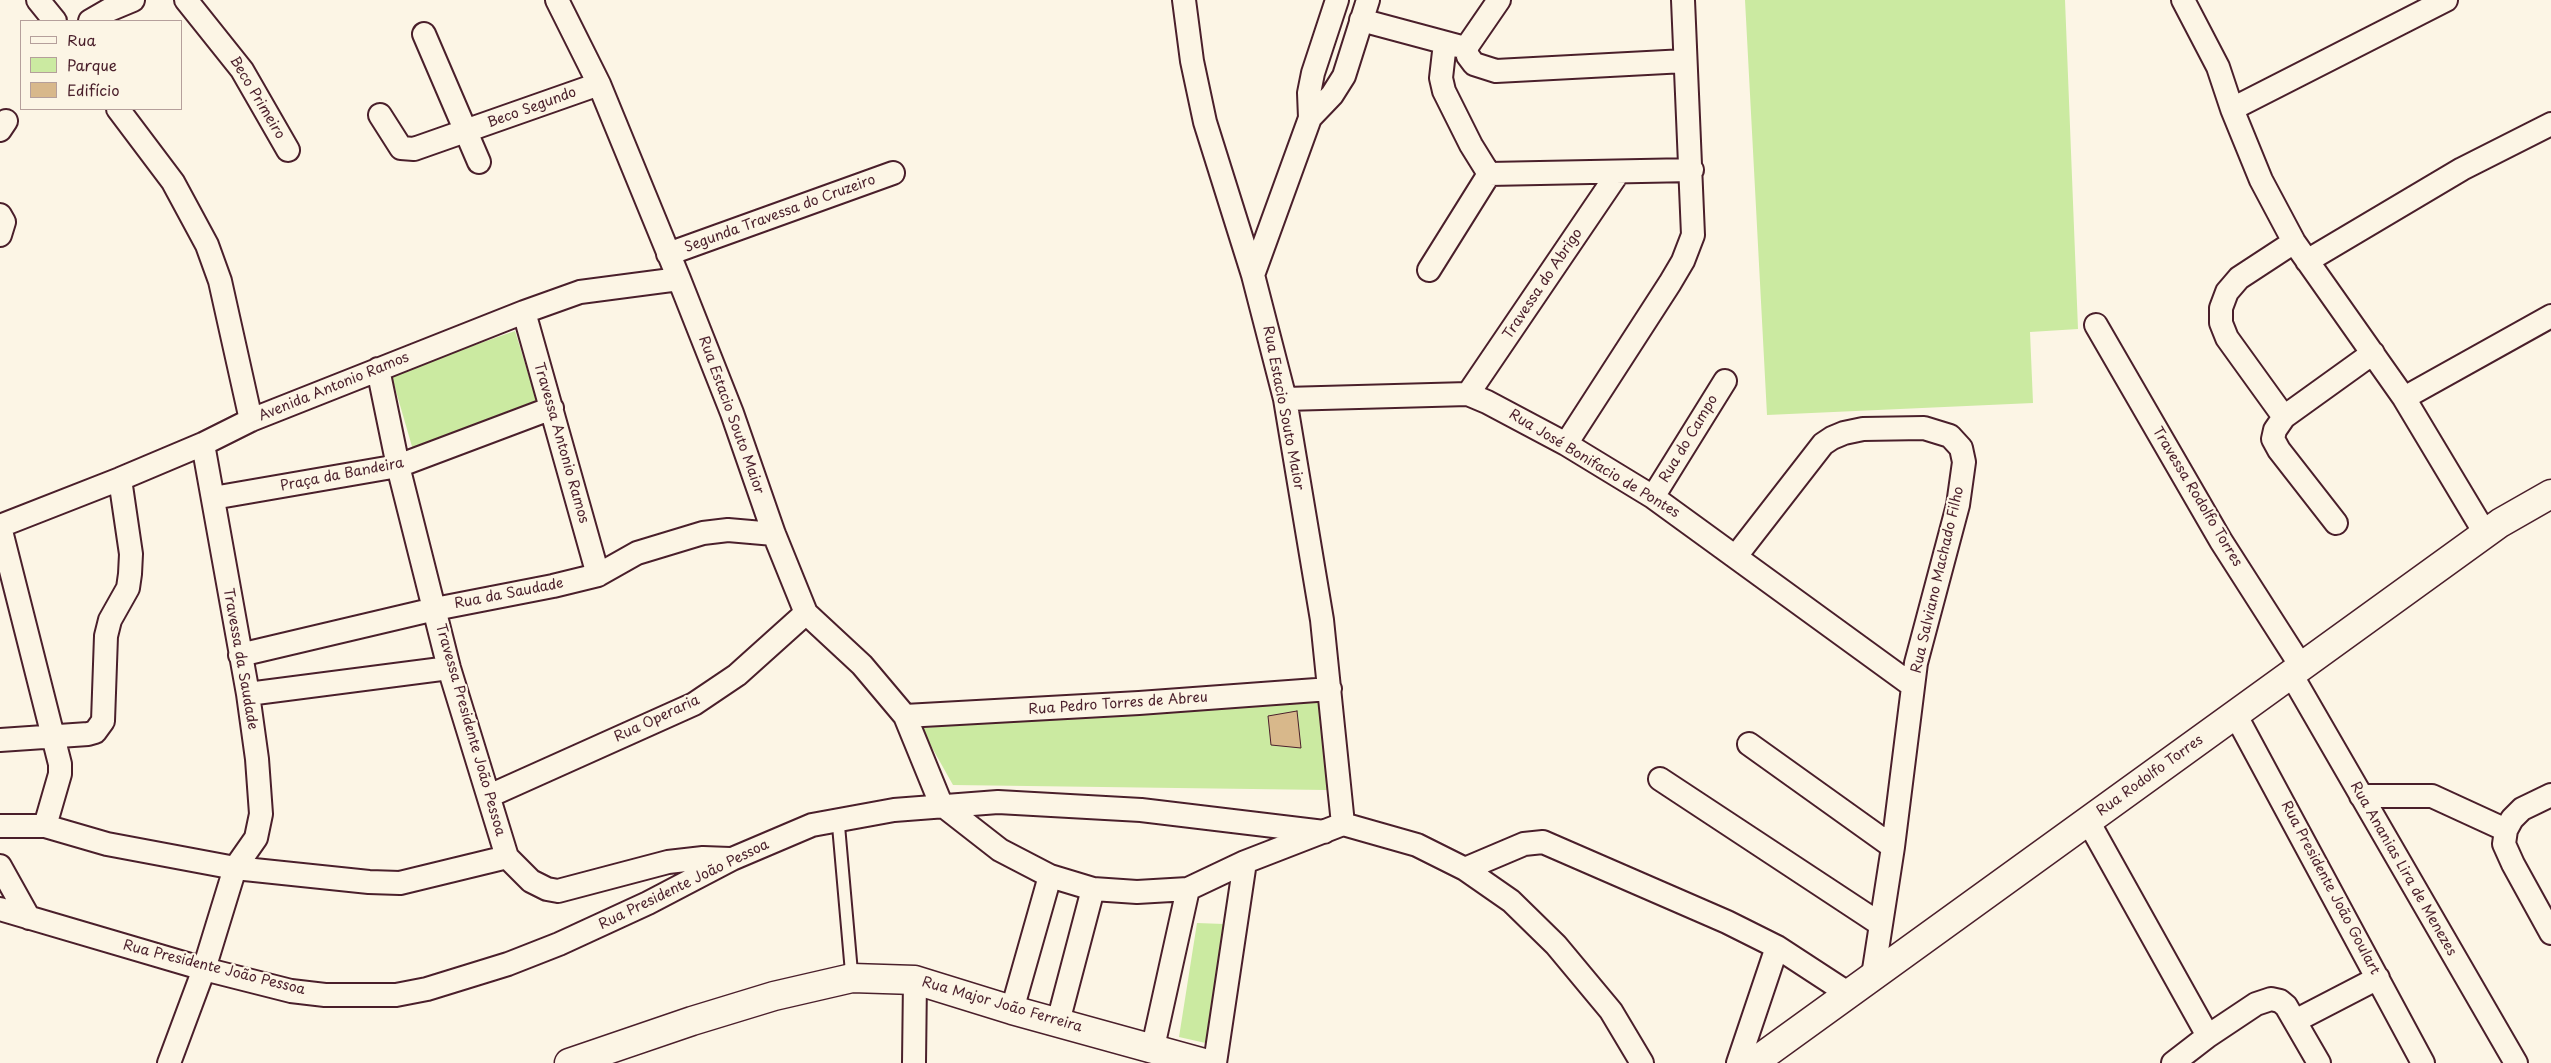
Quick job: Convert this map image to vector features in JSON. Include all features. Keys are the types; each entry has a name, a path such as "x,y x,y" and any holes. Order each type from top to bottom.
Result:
{"main road":[{"name":"Rua Rodolfo Torres","path":"1753,1063 2485,533 2551,494"},
{"name":"Rua Major João Ferreira","path":"569,1063 692,1021 774,996 852,978 915,980 1012,1010 1153,1047 1204,1063"}],"street":[{"path":"38,0 53,20"},
{"path":"92,20 133,0"},
{"name":"Beco Primeiro","path":"186,0 242,70 288,150"},
{"name":"Rua Estacio Souto Maior","path":"557,0 599,84 679,279 732,413 774,534 806,613 862,665 906,716 941,804"},
{"name":"Rua Estacio Souto Maior","path":"1184,0 1192,61 1205,122 1253,275 1285,399 1322,620 1330,689 1334,828"},
{"path":"1253,275 1310,118 1309,93 1313,73 1337,0"},
{"path":"1489,174 1466,137 1444,91 1441,78 1456,45 1498,0"},
{"path":"1566,444 1683,262 1693,235 1692,170 1683,0"},
{"path":"2183,0 2218,67 2232,109 2261,180 2294,242 2404,398 2485,533"},
{"path":"2232,109 2446,0"},
{"path":"1310,118 1332,95 1344,76 1364,10 1456,45 1474,64 1496,71 1685,61"},
{"path":"424,34 479,162"},
{"name":"Beco Segundo","path":"380,115 396,143 406,150 466,132 599,84"},
{"path":"119,110 173,182 207,245 220,281 251,420"},
{"path":"2307,261 2462,169 2551,124"},
{"path":"1489,174 1618,173 1692,170"},
{"name":"Segunda Travessa do Cruzeiro","path":"668,254 893,173"},
{"name":"Travessa do Abrigo","path":"1468,394 1618,173"},
{"path":"1429,270 1489,174"},
{"path":"0,215 4,222 0,234"},
{"path":"2284,417 2227,338 2221,323 2221,308 2227,292 2239,278 2294,242"},
{"name":"Avenida Antonio Ramos","path":"0,527 203,444 251,420 524,312 580,292 679,279"},
{"name":"Travessa Antonio Ramos","path":"524,312 598,575"},
{"path":"2404,398 2551,316"},
{"name":"Travessa Rodolfo Torres","path":"2096,325 2296,670"},
{"path":"2336,523 2279,450 2273,439 2275,430 2284,417 2373,353"},
{"name":"Travessa Presidente João Pessoa","path":"378,369 398,466 449,668 507,857 531,881 547,889 558,891 668,862 703,858 732,859"},
{"name":"Rua do Campo","path":"1654,498 1725,381"},
{"name":"Rua José Bonifacio de Pontes","path":"1285,399 1468,394 1506,411 1566,444 1654,498 1913,686"},
{"name":"Praça da Bandeira","path":"213,498 398,466 552,408"},
{"name":"Rua Salviano Machado Filho","path":"1736,556 1823,444 1844,432 1863,429 1924,428 1950,436 1961,448 1964,462 1958,505 1916,662 1893,847 1873,976"},
{"name":"Travessa da Saudade","path":"169,1063 204,969 235,868 256,838 261,814 257,759 248,694 203,444"},
{"path":"0,740 53,738 88,734 95,732 103,721 106,636 110,620 128,588 130,574 131,554 120,479"},
{"path":"0,527 60,764 60,774 45,826"},
{"name":"Rua da Saudade","path":"240,655 435,609 553,586 598,575 637,553 703,533 728,530 774,534"},
{"name":"Rua Operaria","path":"489,796 694,704 737,675 806,613"},
{"path":"248,694 449,668"},
{"name":"Rua Ananias Lira de Menezes","path":"2296,670 2361,796 2516,1063"},
{"name":"Rua Pedro Torres de Abreu","path":"906,716 1138,703 1330,689"},
{"name":"Rua Presidente João Goulart","path":"2235,714 2423,1063"},
{"path":"1749,744 1893,847"},
{"path":"1660,779 1880,924"},
{"path":"2551,795 2522,809 2506,830 2504,844 2551,933"},
{"path":"2361,796 2432,796 2506,830"},
{"name":"Rua Presidente João Pessoa","path":"0,909 204,969 291,991 325,995 396,995 427,989 508,964 559,944 648,903 732,859 812,825 838,820 941,804 998,802 1141,810 1334,828"},
{"path":"941,804 1000,850 1050,876 1093,888 1137,892 1188,889 1246,862 1334,828 1417,845 1465,869 1511,901 1556,945 1611,1011 1642,1063"},
{"path":"2088,820 2200,1049"},
{"path":"0,826 45,826 107,844 235,868 353,881 400,882 507,857"},
{"path":"1465,869 1524,844 1543,842 1727,922 1777,947 1849,994"},
{"path":"1215,1063 1246,862"},
{"path":"0,866 29,918"},
{"path":"1012,1010 1050,876"},
{"path":"1058,1022 1093,888"},
{"path":"1153,1047 1188,889"},
{"path":"1738,1063 1777,947"},
{"path":"2295,1021 2378,978"},
{"path":"914,1063 915,980"},
{"path":"2173,1063 2200,1049 2264,1000 2280,1001 2286,1006 2318,1063"}],"lane":[{"path":"838,820 852,978"}],"green space":[{"path":"1745,0 2065,0 2078,329 2030,332 2033,403 1767,415"},
{"path":"515,331 537,402 413,450 391,374"},
{"path":"1321,698 1327,790 953,785 921,728"},
{"path":"1197,923 1224,924 1210,1044 1179,1037"}],"building":[{"path":"1297,711 1301,748 1271,745 1268,716"}]}
